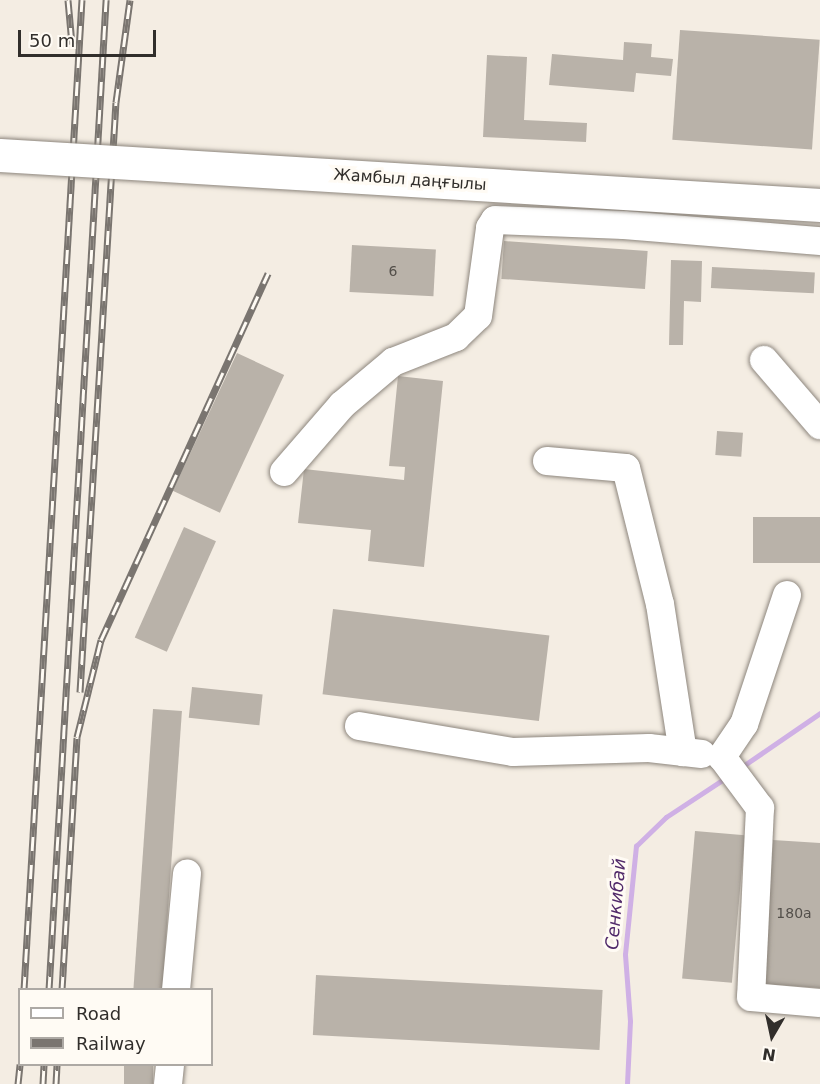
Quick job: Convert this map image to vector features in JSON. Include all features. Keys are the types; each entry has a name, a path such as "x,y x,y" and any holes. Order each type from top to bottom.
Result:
{"main road":[{"name":"Жамбыл даңғылы","path":"0,155 820,206"}],"lane":[{"path":"284,472 342,405 393,362 456,337 478,316 490,228 495,220 624,225 820,241"},
{"path":"764,360 820,425"},
{"path":"548,461 626,468 660,604 683,752"},
{"path":"722,757 744,724 787,595"},
{"path":"359,726 513,752 649,748 722,757 760,808 751,997 820,1003"},
{"path":"176,988 187,874"},
{"path":"168,1084 170,1066"}],"building":[{"path":"680,30 820,40 812,149 672,140"},
{"path":"624,42 652,44 651,57 673,59 671,76 636,73 634,92 549,85 552,54 623,60"},
{"path":"487,55 527,57 524,120 587,123 586,142 483,137"},
{"path":"504,241 648,251 645,289 501,279"},
{"path":"352,245 436,249 433,296 350,292"},
{"path":"671,260 702,261 701,302 684,301 683,345 669,345"},
{"path":"712,267 815,272 814,293 711,288"},
{"path":"237,353 284,375 220,513 173,491"},
{"path":"398,376 443,381 424,567 368,561 371,530 298,523 304,469 404,480 405,467 389,466"},
{"path":"717,431 743,433 741,457 715,455"},
{"path":"753,517 820,517 820,563 753,563"},
{"path":"184,527 216,541 167,652 135,638"},
{"path":"333,609 549,636 539,721 323,694"},
{"path":"192,687 263,694 259,725 189,718"},
{"path":"153,709 182,711 163,988 133,988"},
{"path":"695,831 745,835 732,983 682,978"},
{"path":"773,840 820,843 820,988 763,984"},
{"path":"316,975 603,990 599,1050 313,1035"},
{"path":"124,1066 153,1066 153,1084 124,1084"}],"waterway":[{"name":"Сенкибай","path":"740,768 820,713"},
{"name":"Сенкибай","path":"627,1084 630,1021 625,954 636,846 666,817 727,777"}],"railway":[{"path":"68,0 72,44"},
{"path":"24,988 82,0"},
{"path":"49,988 106,0"},
{"path":"80,692 116,102 130,0"},
{"path":"62,988 77,737 101,640 268,273"},
{"path":"18,1084 20,1066"},
{"path":"43,1084 44,1066"},
{"path":"56,1084 57,1066"}]}
